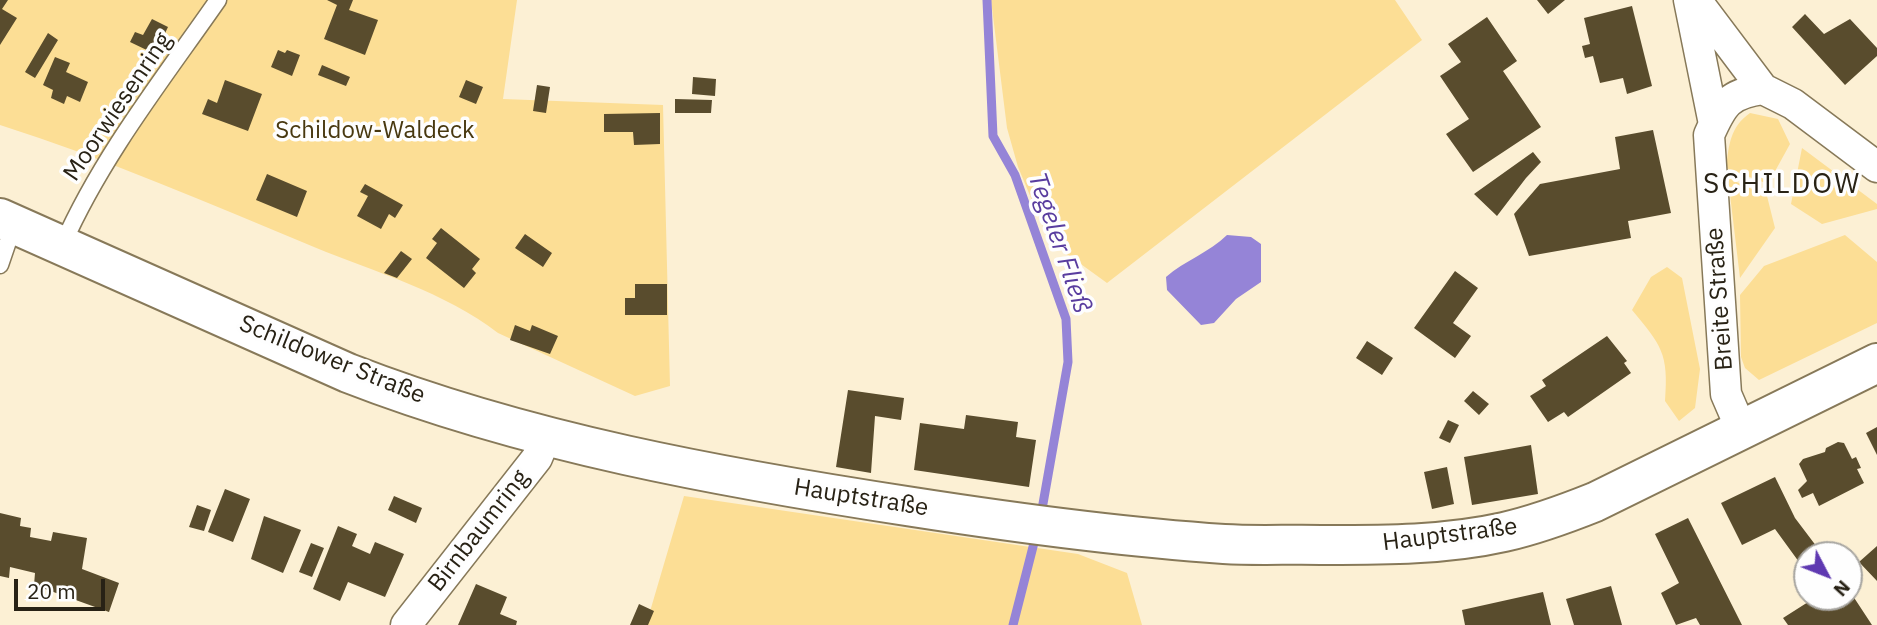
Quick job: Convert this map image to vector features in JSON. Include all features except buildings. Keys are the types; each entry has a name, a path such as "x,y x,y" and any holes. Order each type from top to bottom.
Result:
{"main road":[{"name":"Schildower Straße","path":"7,221 385,387 547,434 718,474"},
{"name":"Hauptstraße","path":"718,474 1004,521 1070,529 1225,544 1409,545 1502,533 1595,502 1877,363"}],"street":[{"name":"Breite Straße","path":"1689,0 1714,124"},
{"path":"1696,0 1763,89 1793,104 1877,167"},
{"name":"Breite Straße","path":"1742,431 1726,394 1709,135 1736,93 1763,89"},
{"name":"Birnbaumring","path":"406,625 537,458 547,434"}],"lane":[{"name":"Moorwiesenring","path":"62,244 103,165 218,0"},
{"path":"0,265 7,221"}],"green space":[{"name":"Schildow-Waldeck","path":"0,0 517,0 503,99 663,105 670,386 635,396 498,333 433,294 119,167 0,125"},
{"path":"991,0 1395,0 1422,40 1107,283 1049,241 1018,167 1007,128"},
{"path":"1750,113 1778,119 1790,144 1768,184 1726,168 1734,130"},
{"path":"1802,148 1877,204 1877,209 1822,224 1791,204"},
{"path":"1728,178 1767,196 1775,228 1740,278"},
{"path":"1845,235 1877,262 1877,323 1759,380 1745,368 1741,357 1740,295 1764,266"},
{"path":"1667,267 1682,278 1700,369 1695,408 1679,421 1665,401 1666,371 1661,351 1632,310 1651,277"},
{"path":"684,496 1078,554 1127,573 1142,625 646,625"}],"shaded area":[{"path":"1227,235 1251,237 1261,244 1261,282 1236,299 1214,323 1201,325 1167,290 1166,277"}],"waterway":[{"name":"Tegeler Fließ","path":"987,0 993,136 1015,175 1066,319 1068,362 1041,515"},
{"name":"Tegeler Fließ","path":"1013,625 1036,535"}],"district":[{"name":"SCHILDOW","path":"1782,185"}]}
